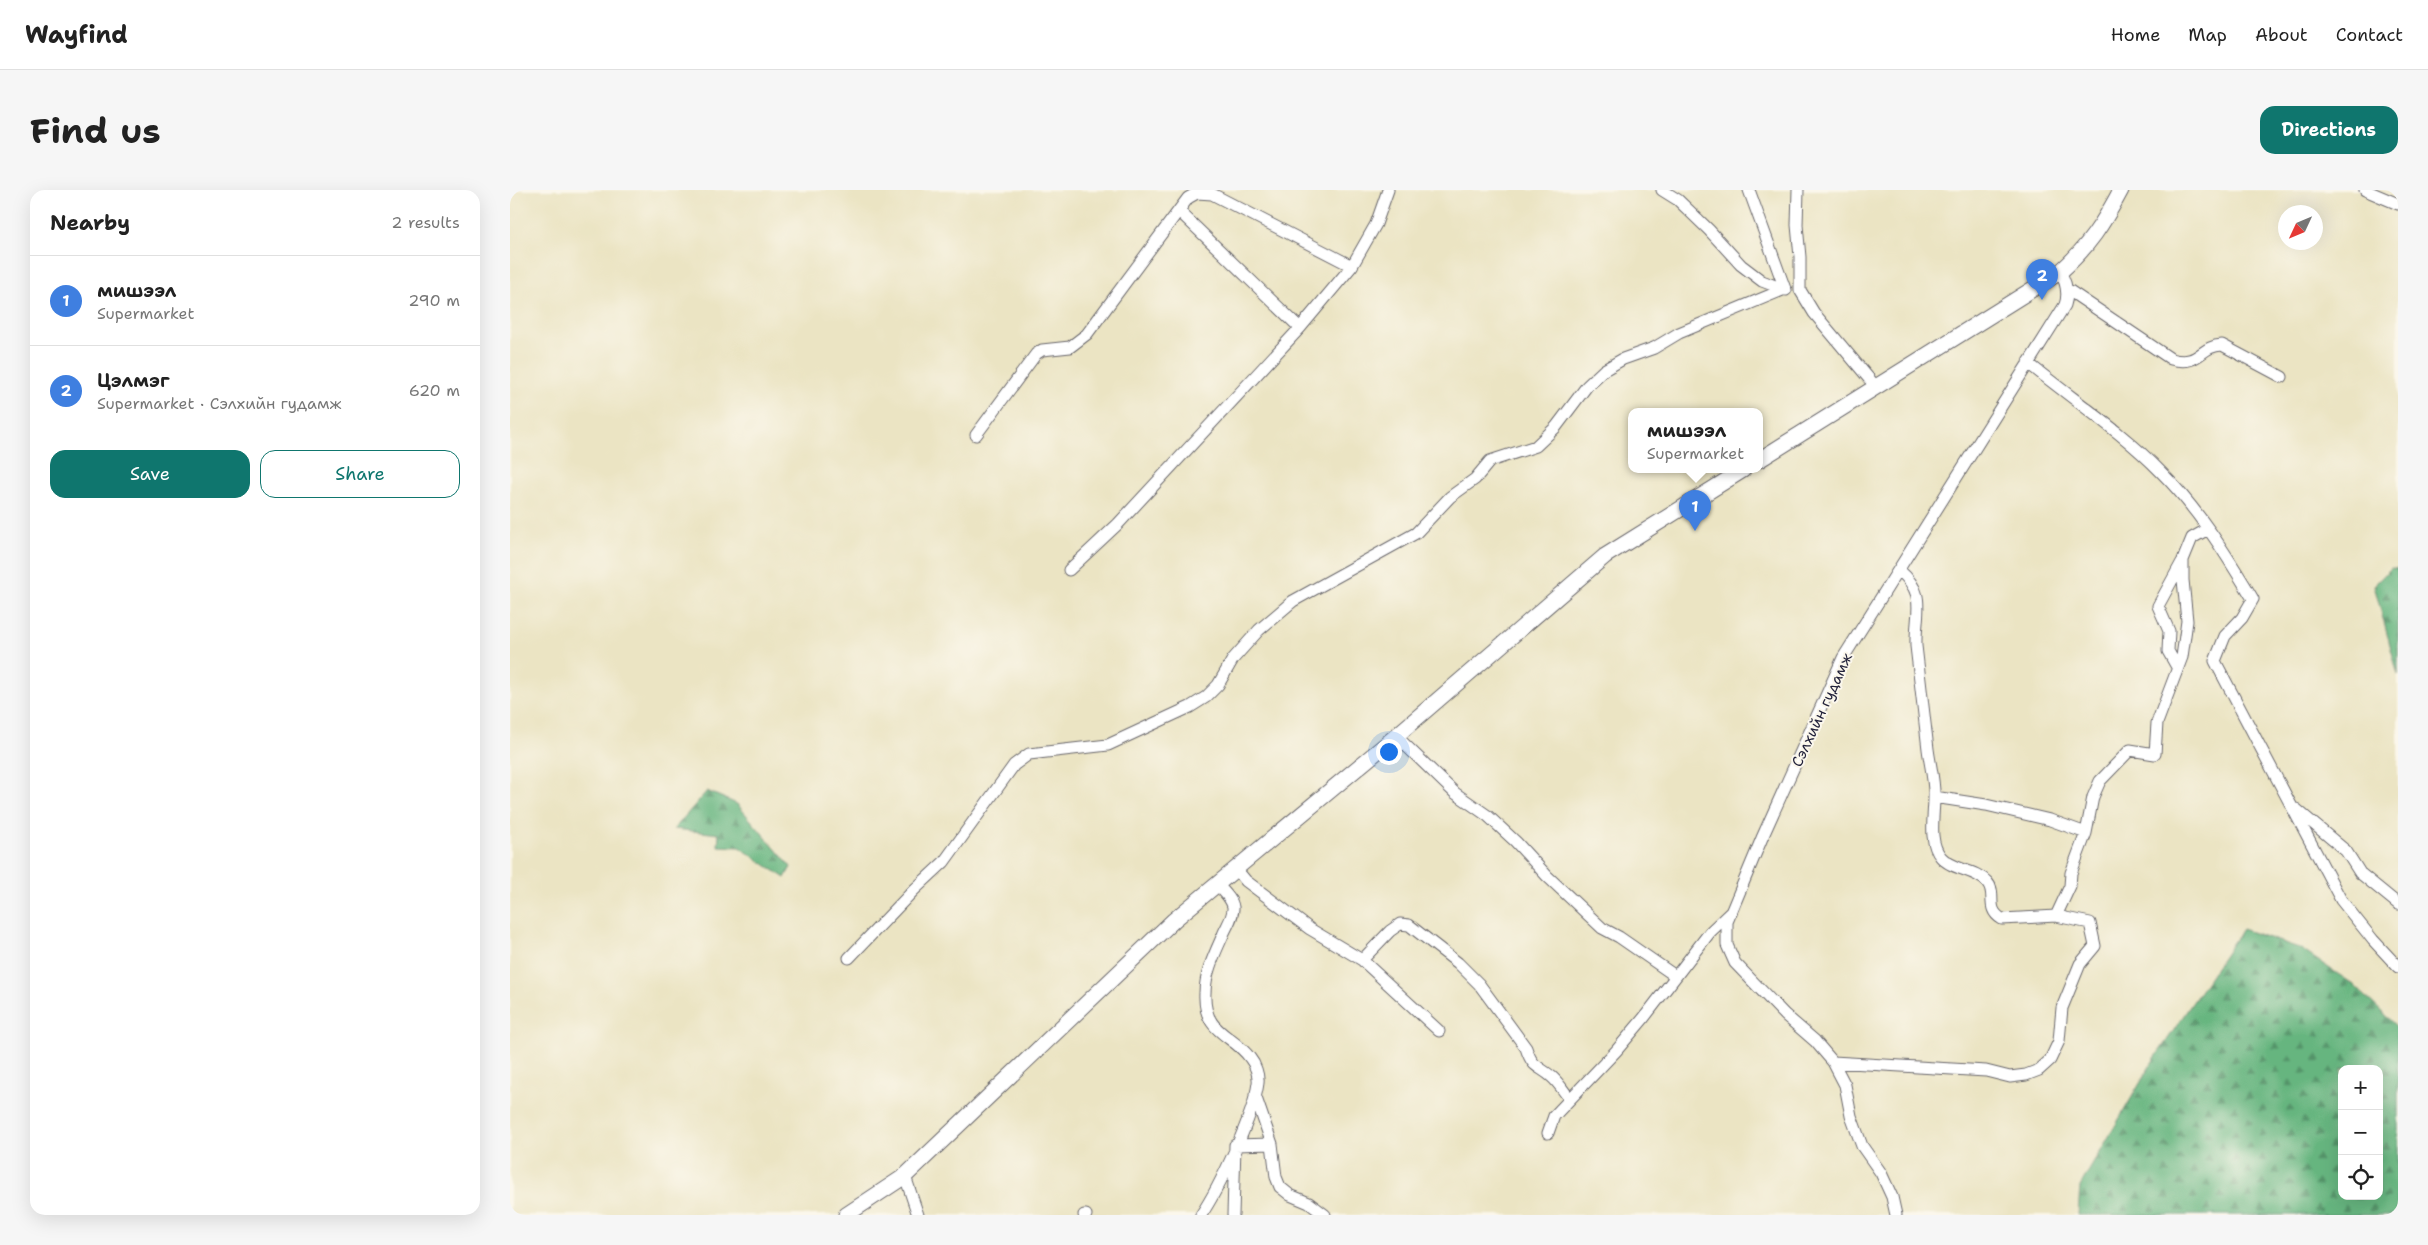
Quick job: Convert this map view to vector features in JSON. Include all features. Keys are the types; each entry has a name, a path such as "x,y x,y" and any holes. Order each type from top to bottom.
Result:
{"main road":[{"path":"1763,458 2060,272 2101,228 2121,190"},
{"path":"846,1215 905,1176 1174,920 1396,736 1605,556 1738,473"}],"street":[{"path":"1069,570 1118,524 1300,328 1352,266 1376,224 1388,190"},
{"path":"1662,190 1678,200 1741,265 1762,281 1798,296 1876,387"},
{"path":"1749,190 1785,289"},
{"path":"1798,190 1797,225 1800,257 1800,290 1814,313"},
{"path":"2365,190 2398,204"},
{"path":"976,435 1036,354 1042,350 1070,347 1087,334 1180,212 1188,198 1197,192 1212,194 1352,266"},
{"path":"1180,212 1300,328"},
{"path":"2060,272 2067,288 2172,359 2184,362 2194,359 2214,345 2222,344 2282,377"},
{"name":"Сэлхийн гудамж","path":"1896,1215 1892,1197 1881,1173 1862,1146 1851,1116 1844,1085 1834,1062 1735,963 1727,945 1728,922 1762,838 1843,658 2065,305 2068,297 2067,288"},
{"path":"849,958 914,890 944,862 1014,765 1022,758 1029,754 1108,745 1190,707 1206,697 1218,685 1239,652 1259,630 1293,601 1416,533 1450,497 1475,479 1490,461 1536,446 1556,427 1586,386 1604,370 1623,359 1654,348 1679,333 1785,289"},
{"path":"2028,363 2122,438 2161,472 2208,529 2253,599 2242,618 2225,636 2215,661 2341,900 2373,940 2398,967"},
{"path":"2177,667 2168,651 2169,630 2158,606 2183,560 2192,538 2208,529"},
{"path":"2056,916 2070,886 2071,873 2086,833 2093,797 2100,780 2130,750 2155,754 2157,723 2182,657 2187,621 2183,560"},
{"path":"1834,1062 1965,1071 1976,1070 2010,1077 2026,1075 2039,1070 2050,1060 2059,1041 2062,1008 2080,964 2095,946 2090,923 2056,916 2002,919 1996,916 1992,908 1991,890 1988,882 1967,869 1946,863 1939,856 1931,828 1934,797 1916,646 1917,588 1899,570"},
{"path":"1396,736 1455,793 1488,816 1516,842 1547,876 1602,928 1620,937 1671,973"},
{"path":"1934,797 1995,807 2050,820 2086,833"},
{"path":"2290,803 2346,851 2360,872 2398,904"},
{"path":"1236,869 1246,881 1310,929 1362,960 1438,1031"},
{"path":"1200,1215 1218,1186 1259,1081 1250,1058 1238,1046 1216,1030 1207,1011 1205,993 1210,964 1232,914 1231,902 1218,885"},
{"path":"1548,1133 1554,1116 1616,1051 1710,932 1732,911"},
{"path":"1362,960 1390,931 1400,924 1409,925 1458,963 1479,984 1526,1048 1530,1059 1542,1072 1558,1083 1570,1099"},
{"path":"1255,1095 1272,1144 1276,1178 1280,1187 1290,1195 1309,1204 1325,1215"},
{"path":"1235,1145 1272,1144"},
{"path":"1233,1215 1235,1145"},
{"path":"905,1176 918,1215"}],"green space":[{"path":"2391,568 2398,569 2398,675 2374,585"},
{"path":"707,791 737,804 791,867 785,878 739,847 718,846 719,834 674,829"},
{"path":"2242,929 2299,948 2353,984 2398,1028 2398,1215 2078,1215 2080,1186 2153,1061"}],"place":[{"name":"Цэлмэг","path":"2042,300"},
{"name":"мишээл","path":"1695,531"}]}
